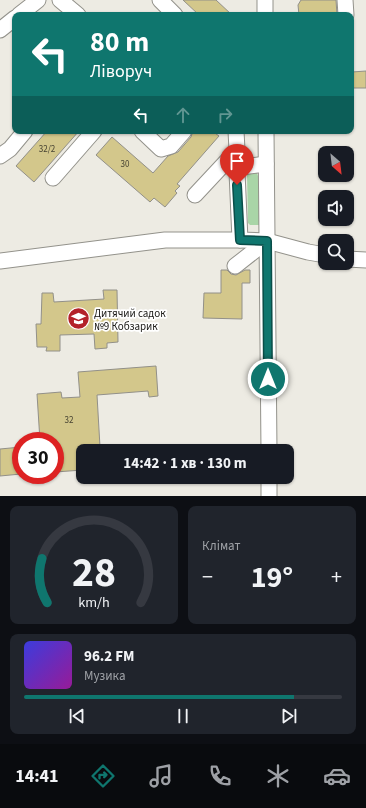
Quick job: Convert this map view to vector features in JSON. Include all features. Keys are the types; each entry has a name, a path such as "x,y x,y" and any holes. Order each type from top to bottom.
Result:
{"street":[{"path":"24,12 38,0"},
{"path":"60,0 74,12"},
{"path":"160,0 172,12"},
{"path":"265,0 265,12"},
{"path":"345,0 346,12"},
{"path":"0,30 12,20"},
{"path":"0,156 10,149 22,134"},
{"path":"53,178 91,134"},
{"path":"145,134 161,149 171,146 181,134"},
{"path":"195,195 237,150 236,134"},
{"path":"266,134 268,444"},
{"path":"240,240 237,172 241,167 266,164"},
{"path":"0,261 165,240 267,241 318,254"},
{"path":"235,266 267,241"},
{"path":"354,259 366,260"},
{"path":"269,484 269,496"}],"green space":[{"path":"251,172 257,173 259,179 259,225 250,225 248,223 247,174"}],"building":[{"path":"183,0 216,0 229,12 196,12"},
{"path":"301,0 336,0 337,12 299,12 298,5"},
{"path":"366,71 366,88 354,88 354,72"},
{"path":"44,134 76,134 34,182 16,166"},
{"path":"192,134 216,134 219,136 177,184 180,186 175,191 177,193 165,207 154,198 150,202 96,155 112,137 153,173 168,156 178,152"},
{"path":"221,270 227,270 231,274 236,275 245,270 250,270 250,283 242,283 242,319 203,318 204,293 221,293"},
{"path":"103,290 117,290 118,342 107,343 107,348 95,349 94,334 60,335 60,351 46,351 47,347 37,347 36,324 41,324 42,293 53,293 54,302 104,299"},
{"path":"156,366 158,396 149,397 148,391 97,395 100,444 76,444 76,470 64,471 64,432 39,432 37,394 61,392 62,398 80,397 78,372"},
{"path":"12,448 12,475 0,476 0,449"}],"place":[{"name":"Дитячий садок №9 Кобзарик","path":"78,319"}],"route":[{"path":"237,185 240,240 267,241 268,379"}]}
